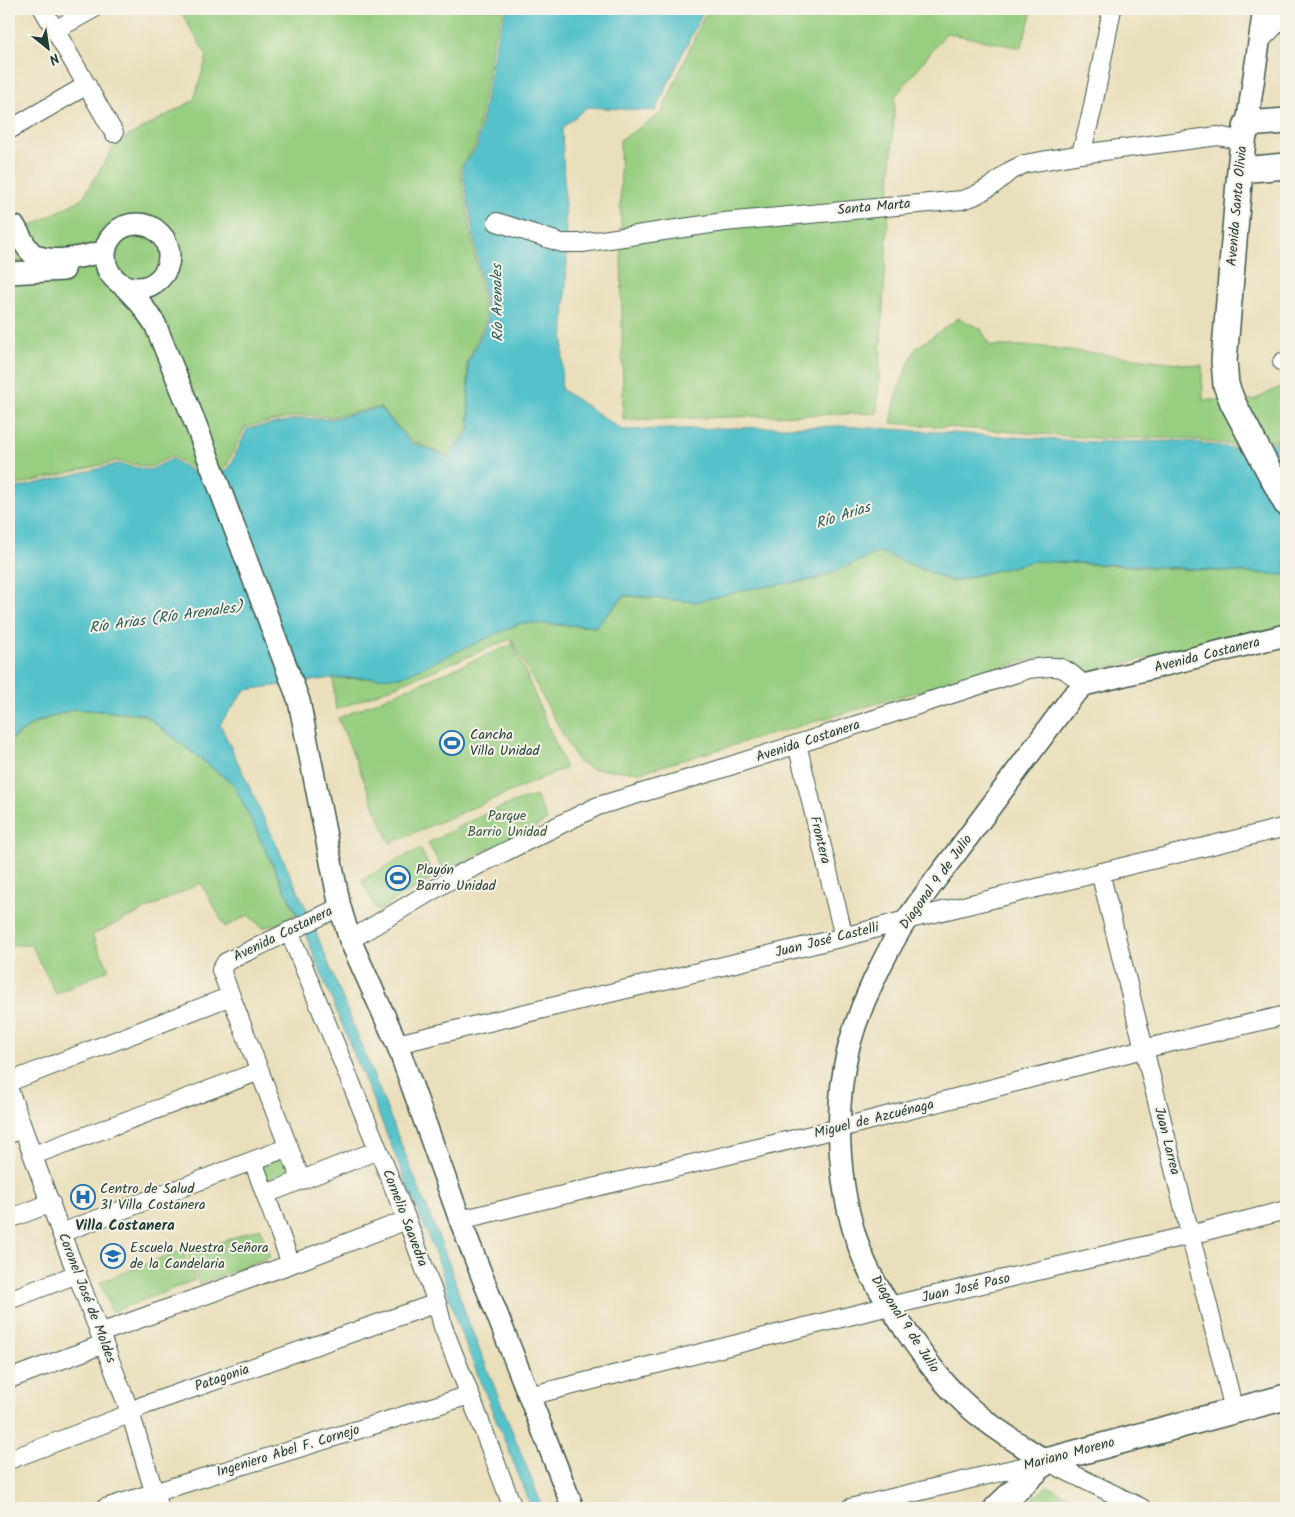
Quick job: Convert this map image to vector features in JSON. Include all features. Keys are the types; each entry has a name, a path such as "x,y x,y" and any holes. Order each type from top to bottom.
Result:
{"main road":[{"name":"Santa Marta","path":"1245,132 1286,121"},
{"name":"Avenida Santa Olivia","path":"1245,132 1225,347 1226,385 1232,403 1286,503"},
{"path":"1240,170 1286,166"},
{"name":"Mariano Moreno","path":"1046,1461 1286,1397"},
{"path":"997,1508 1046,1461"}],"street":[{"path":"42,9 114,133"},
{"path":"55,30 92,9"},
{"path":"1081,154 1092,112 1112,9"},
{"name":"Avenida Santa Olivia","path":"1245,132 1264,9"},
{"path":"1260,41 1286,14"},
{"path":"9,130 87,85"},
{"name":"Santa Marta","path":"497,222 562,243 582,243 724,222 962,200 974,196 993,185 1010,171 1024,164 1081,154 1245,132"},
{"path":"11,224 32,253 46,259 81,258 105,251"},
{"path":"155,324 157,298 170,257 165,239 150,227 141,224 122,228 108,242 105,251 105,262 109,272 116,281 135,289 156,283 164,275"},
{"path":"9,273 82,268 109,272"},
{"path":"125,286 142,304 155,324 196,424 299,701 340,907 350,940 397,1044 460,1220 573,1508"},
{"name":"Avenida Costanera","path":"350,940 460,874 598,806 706,774 1029,670 1061,667 1070,672 1084,685 1286,635"},
{"name":"Diagonal 9 de Julio","path":"1084,685 1071,698 906,920 873,982 857,1020 844,1074 840,1128 847,1205 856,1238 865,1263 889,1306 921,1353 959,1398 998,1431 1046,1461 1142,1508"},
{"name":"Frontera","path":"797,744 844,937"},
{"name":"Juan José Castelli","path":"397,1044 844,937 1286,826"},
{"name":"Juan Larrea","path":"1100,872 1234,1410"},
{"name":"Avenida Costanera","path":"231,996 221,970 226,962 340,907"},
{"name":"Cornelio Saavedra","path":"290,931 407,1220 437,1303 442,1327 470,1394 513,1508"},
{"path":"9,1082 231,996 301,1180"},
{"name":"Miguel de Azcuénaga","path":"460,1220 840,1128 1143,1049 1286,1015"},
{"path":"34,1155 260,1071"},
{"name":"Coronel José de Moldes","path":"9,1090 16,1132 34,1155 61,1233 130,1412 156,1501"},
{"path":"61,1233 288,1147"},
{"path":"266,1194 378,1150"},
{"path":"253,1161 292,1264"},
{"path":"9,1220 51,1203"},
{"name":"Juan José Paso","path":"530,1396 889,1306 1190,1235 1286,1210"},
{"path":"9,1379 102,1338 407,1220"},
{"path":"9,1300 77,1274"},
{"name":"Patagonia","path":"9,1460 142,1406 437,1303"},
{"name":"Ingeniero Abel F. Cornejo","path":"105,1508 156,1501 470,1394"},
{"name":"Mariano Moreno","path":"850,1508 1046,1461"}],"green space":[{"path":"179,9 505,9 494,37 475,147 460,168 486,320 467,362 469,428 447,456 410,440 380,407 331,417 303,415 245,427 226,467 206,477 172,456 150,467 117,461 9,487 9,250 23,230 82,199 116,143 194,100 207,56"},
{"path":"710,9 1033,9 1021,48 946,33 895,97 877,413 623,420 620,140 661,114 704,16"},
{"path":"959,318 981,329 990,346 1034,346 1202,366 1203,400 1254,400 1286,386 1286,439 1233,445 1183,438 1095,438 891,423 897,392 915,349"},
{"path":"880,552 952,582 1034,561 1284,575 1286,572 1286,626 1087,672 1050,655 992,670 641,772 592,769 578,762 511,639 336,710 333,679 401,677 521,623 596,627 625,596 697,602 748,589 815,580"},
{"name":"Cancha Villa Unidad","path":"513,644 566,768 390,843 338,718"},
{"path":"74,709 144,715 234,785 296,914 279,923 263,928 248,915 225,927 201,883 92,935 109,969 56,994 31,945 9,945 9,741 36,723"},
{"name":"Parque Barrio Unidad","path":"536,796 547,820 522,836 488,849 444,872 428,843 494,810"},
{"name":"Playón Barrio Unidad","path":"420,848 434,877 377,911 362,880"},
{"path":"282,1156 295,1176 270,1186 260,1166"},
{"path":"260,1228 270,1257 199,1284 188,1254"},
{"path":"182,1250 195,1280 112,1312 100,1282"},
{"path":"1047,1486 1094,1508 1023,1508"}],"water":[{"path":"507,9 704,9 655,111 587,107 562,128 567,262 561,389 622,430 842,426 1092,442 1186,441 1239,449 1286,440 1286,571 1284,575 1035,561 952,581 880,552 815,579 748,589 697,602 625,595 596,626 521,623 401,677 333,678 245,690 220,724 307,910 449,1263 468,1321 543,1508 532,1508 458,1326 440,1265 297,914 234,785 144,714 74,709 36,722 9,740 9,490 118,464 150,470 172,459 206,480 229,469 247,429 302,418 331,419 380,408 410,442 448,457 470,429 468,363 488,320 462,167 477,147 497,36"}],"place":[{"name":"Cancha Villa Unidad","path":"452,743"},
{"name":"Playón Barrio Unidad","path":"398,878"},
{"name":"Centro de Salud 31 Villa Costanera","path":"83,1197"},
{"name":"Escuela Nuestra Señora de la Candelaria","path":"113,1256"}],"district":[{"name":"Villa Costanera","path":"125,1226"}],"water label":[{"name":"Río Arenales","path":"498,303"},
{"name":"Río Arias","path":"843,516"},
{"name":"Río Arias (Río Arenales)","path":"166,618"}]}
